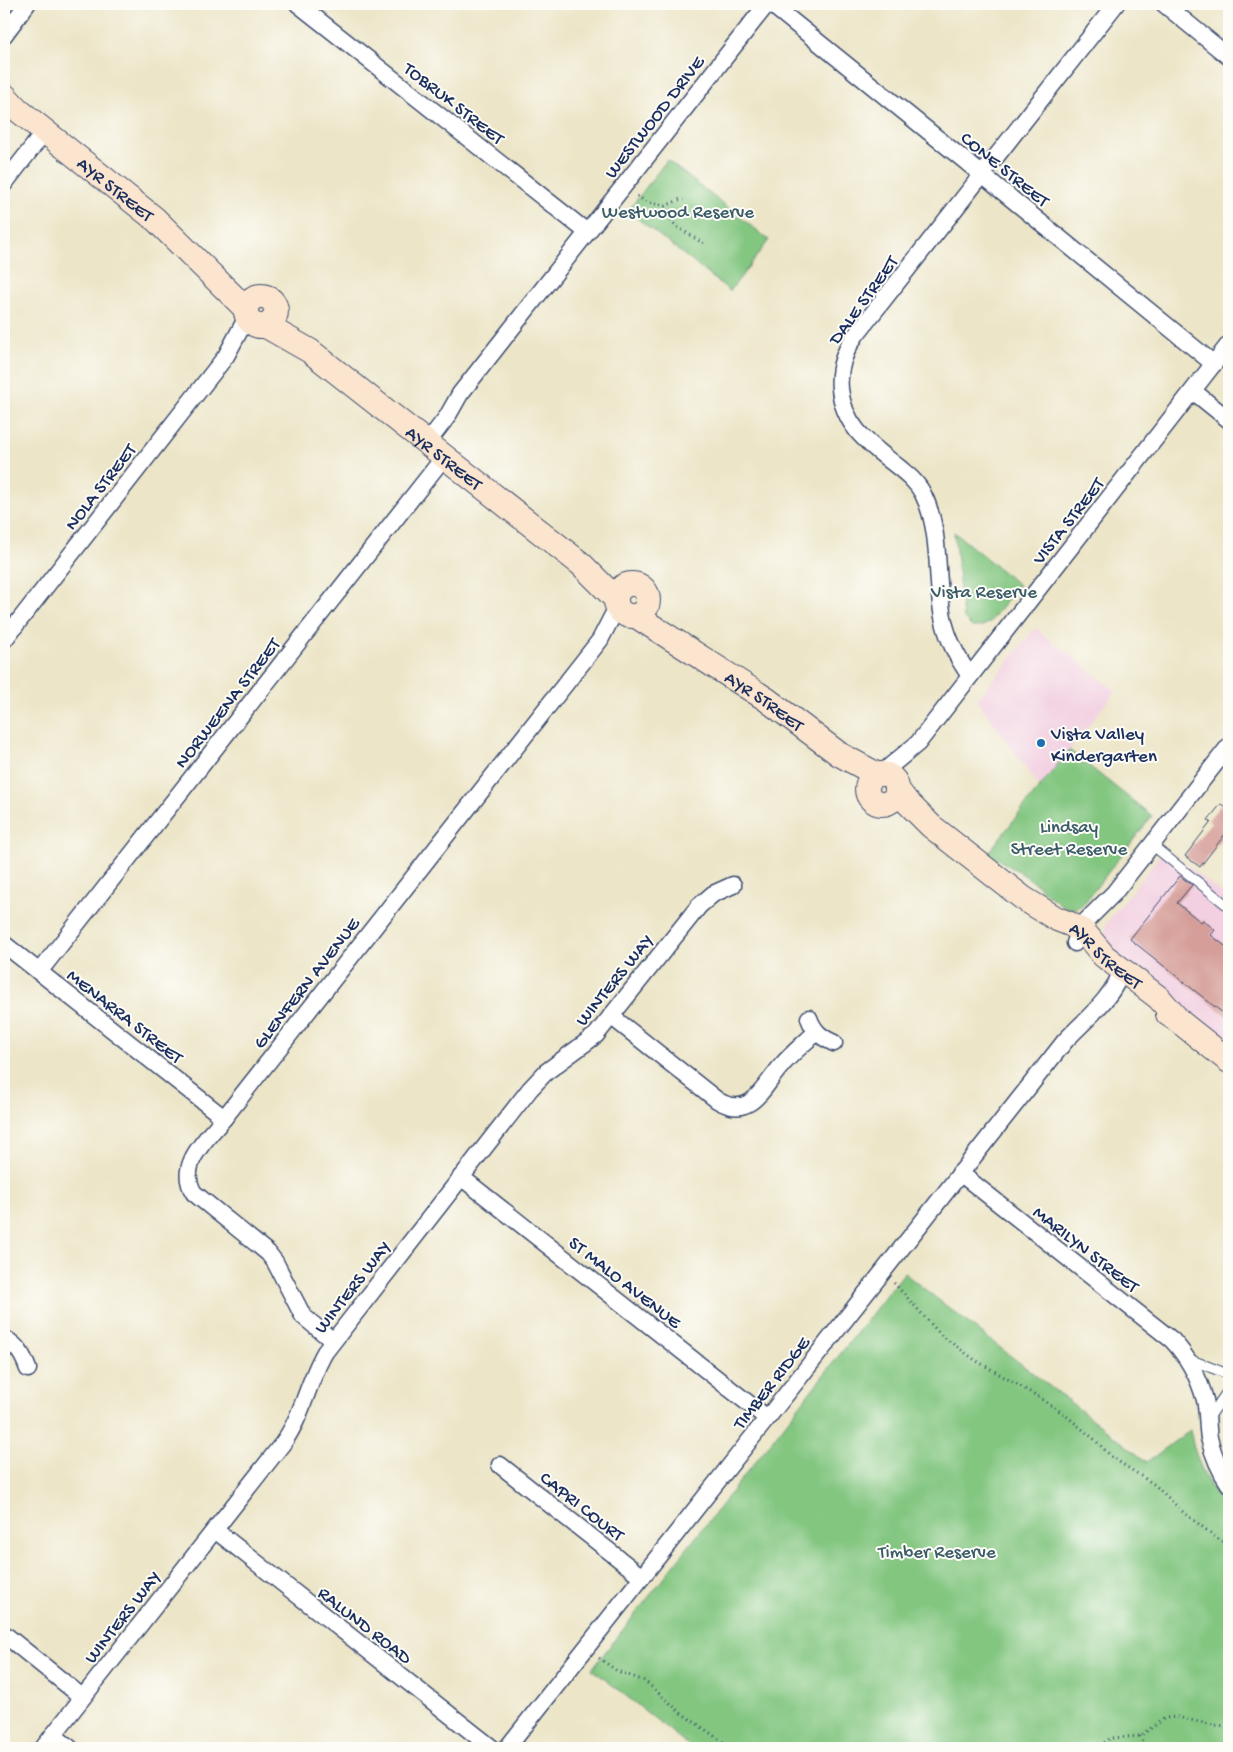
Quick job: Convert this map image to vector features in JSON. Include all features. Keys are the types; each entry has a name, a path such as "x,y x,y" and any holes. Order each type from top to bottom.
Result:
{"street":[{"path":"4,33 27,4"},
{"name":"TOBRUK STREET","path":"298,4 587,232"},
{"name":"WESTWOOD DRIVE","path":"430,446 440,411 460,394 767,4"},
{"name":"CONE STREET","path":"771,4 1214,364"},
{"name":"DALE STREET","path":"970,676 952,643 942,616 933,528 927,504 922,492 910,476 870,444 852,425 843,407 839,382 844,357 855,336 1116,4"},
{"path":"1164,4 1229,57"},
{"name":"AYR STREET","path":"8,103 148,212 210,272 259,314 310,351 630,603 662,621 689,648 766,699 884,785 931,826 1023,898 1049,925 1081,936 1092,960 1117,975 1138,996 1180,1022 1229,1061"},
{"path":"4,184 45,131"},
{"name":"NOLA STREET","path":"4,640 259,314"},
{"name":"VISTA STREET","path":"884,785 1229,344"},
{"path":"1193,391 1229,420"},
{"name":"NORWEENA STREET","path":"39,972 430,446"},
{"name":"GLENFERN AVENUE","path":"333,1341 303,1316 281,1273 268,1253 201,1199 191,1188 188,1174 189,1165 193,1157 630,603"},
{"path":"1081,936 1094,913 1114,893 1229,746"},
{"name":"WINTERS WAY","path":"43,1748 290,1433 295,1425 312,1377 325,1352 539,1079 596,1034 698,906 713,894 733,885"},
{"name":"MENARRA STREET","path":"4,944 224,1118"},
{"name":"TIMBER RIDGE","path":"507,1748 1065,1041 1097,1008 1117,975"},
{"path":"611,1016 717,1100 725,1105 736,1108 750,1103 757,1097 812,1025 834,1044"},
{"name":"MARILYN STREET","path":"960,1173 1172,1340 1186,1358 1200,1386 1205,1402 1209,1439 1215,1457 1229,1484"},
{"name":"ST MALO AVENUE","path":"461,1177 767,1418"},
{"path":"4,1338 16,1347 23,1356 28,1369"},
{"name":"CAPRI COURT","path":"500,1465 642,1577"},
{"name":"RALUND ROAD","path":"215,1530 492,1748"},
{"path":"4,1634 82,1697"},
{"path":"53,1735 70,1748"}],"lane":[{"path":"1152,845 1229,906"},
{"name":"MARILYN STREET","path":"1186,1358 1229,1376"},
{"path":"1207,1419 1229,1389"}],"path":[{"path":"636,195 646,202 665,206 679,200 684,200"},
{"path":"665,206 670,219 676,226 704,244"},
{"path":"894,1283 941,1335 975,1360 1064,1414 1113,1458 1155,1485 1183,1512 1229,1545"},
{"path":"599,1658 617,1671 645,1681 681,1713 732,1748"},
{"path":"1096,1748 1111,1738 1140,1736 1165,1718 1176,1717 1214,1725 1229,1726"},
{"path":"1140,1736 1146,1748"}],"shaded area":[{"name":"Vista Valley Kindergarten","path":"1035,628 1116,691 1040,787 977,700"},
{"path":"1170,852 1229,899 1229,1046 1102,947 1106,924 1160,855"}],"green space":[{"name":"Westwood Reserve","path":"667,160 769,240 730,291 628,211"},
{"name":"Vista Reserve","path":"954,532 1019,585 989,623 980,627 972,627 963,618"},
{"name":"Lindsay Street Reserve","path":"1069,750 1152,816 1085,902 1073,909 1058,903 1027,877 988,853"},
{"name":"Timber Reserve","path":"904,1273 1147,1462 1190,1430 1199,1463 1215,1493 1229,1511 1229,1748 692,1748 592,1669"}],"building":[{"path":"1221,804 1229,810 1229,829 1200,867 1185,856 1211,822 1208,820"},
{"path":"1180,876 1192,885 1177,903 1201,922 1203,920 1215,930 1211,935 1229,949 1229,1018 1130,939"}],"place":[{"name":"Vista Valley Kindergarten","path":"1041,743"}]}
